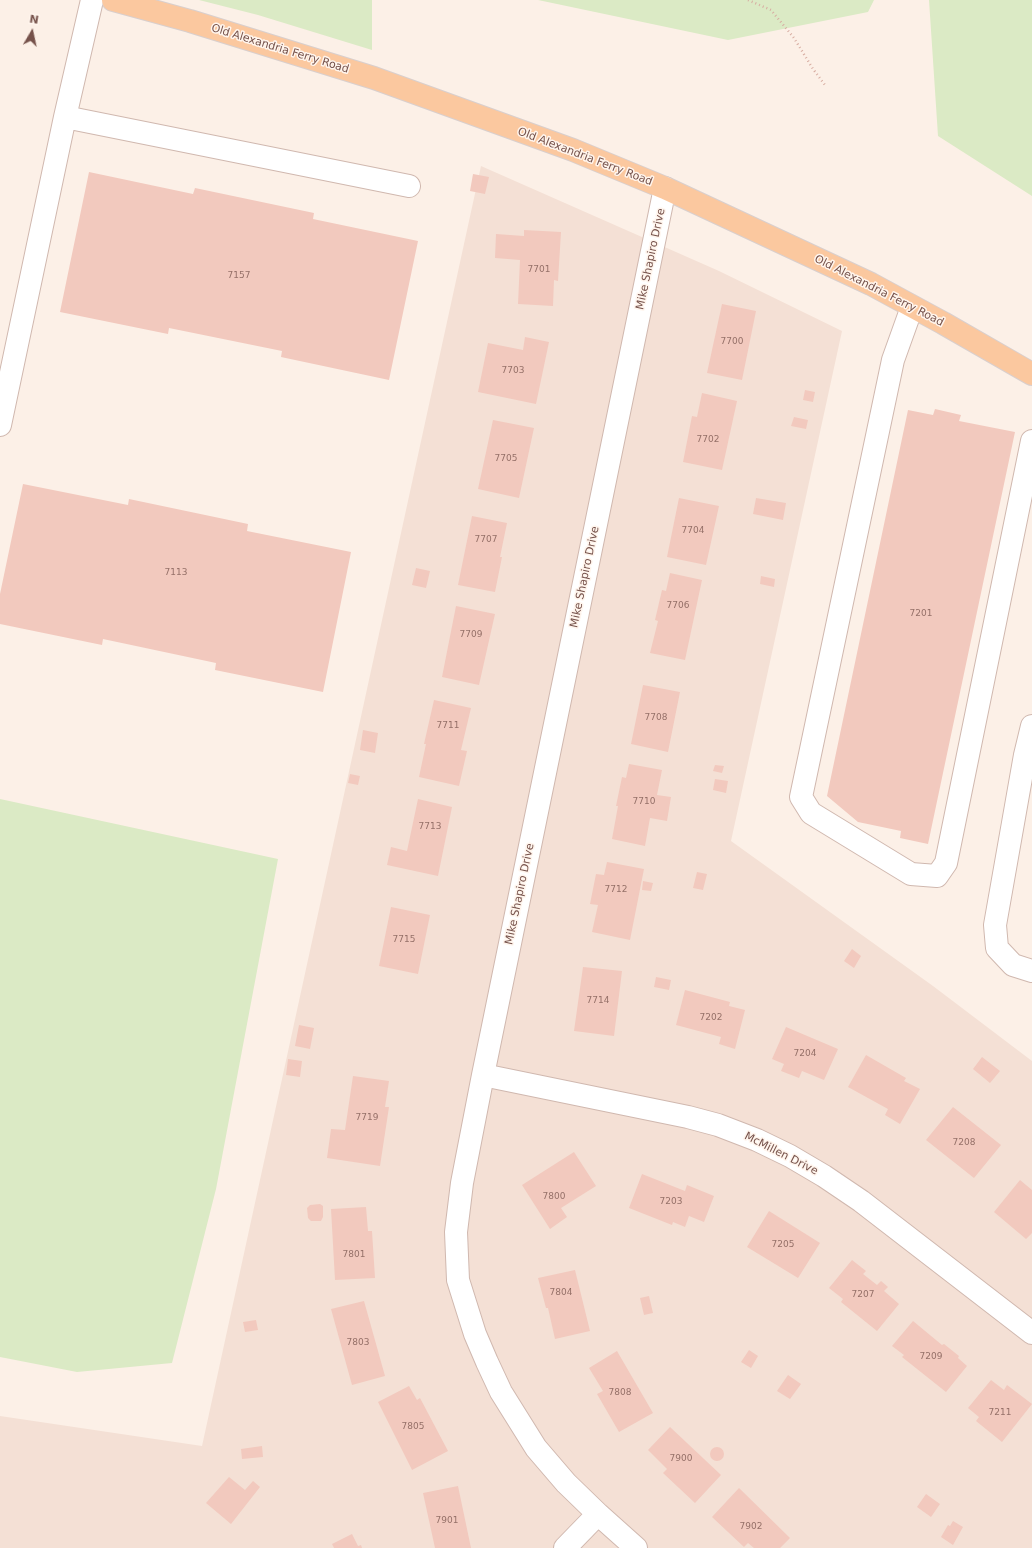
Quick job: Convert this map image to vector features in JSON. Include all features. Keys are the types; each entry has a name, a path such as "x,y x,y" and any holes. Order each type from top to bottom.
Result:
{"main road":[{"name":"Old Alexandria Ferry Road","path":"113,0 190,21 374,78 573,150 665,188 871,284 1032,374"}],"street":[{"path":"0,425 65,117 92,0"},
{"path":"65,117 409,186"},
{"name":"Mike Shapiro Drive","path":"636,1548 566,1483 536,1448 511,1409 487,1362 475,1334 458,1280 456,1232 458,1207 483,1075 665,188"},
{"path":"912,307 893,360 801,796 812,813 912,874 937,876 946,863 1032,441"},
{"path":"1032,726 1025,755 995,925 997,948 1013,965 1032,971"},
{"name":"McMillen Drive","path":"483,1075 688,1117 718,1125 757,1140 790,1156 824,1176 861,1201 1032,1333"},
{"path":"565,1548 598,1514"}],"path":[{"path":"748,0 771,10 794,38 813,69 825,85"}],"shaded area":[{"path":"481,166 719,271 842,331 731,841 933,986 1032,1061 1032,1548 0,1548 0,1416 202,1446"}],"green space":[{"path":"199,0 372,0 372,50 258,15"},
{"path":"538,0 874,0 868,12 728,40"},
{"path":"929,0 1032,0 1032,196 938,136"},
{"path":"0,799 278,859 216,1189 172,1363 77,1372 0,1357"}],"building":[{"path":"89,172 193,194 195,188 314,213 313,219 418,241 389,380 281,357 282,351 169,328 168,334 60,312"},
{"path":"473,174 489,177 485,194 470,191"},
{"path":"524,230 561,232 558,281 554,280 553,306 518,304 520,260 495,258 496,234 524,236"},
{"path":"722,304 756,311 742,380 707,373"},
{"path":"525,337 549,342 536,404 478,392 488,343 523,350"},
{"path":"805,390 815,392 813,402 803,400"},
{"path":"702,393 737,401 722,470 683,462 692,416 697,417"},
{"path":"935,409 961,415 959,421 1015,432 928,844 900,838 901,831 858,822 827,796 908,410 933,415"},
{"path":"794,417 808,420 806,429 791,426"},
{"path":"493,420 534,428 519,498 478,489"},
{"path":"23,484 128,505 129,499 248,524 247,531 351,552 323,692 215,670 216,663 103,639 102,645 0,624 0,594"},
{"path":"679,498 719,506 706,565 667,557"},
{"path":"756,498 786,503 783,520 753,514"},
{"path":"472,516 507,523 495,592 458,585"},
{"path":"416,568 430,571 426,588 412,585"},
{"path":"670,573 702,580 685,660 650,653 658,621 655,620 662,590 666,591"},
{"path":"761,576 775,579 774,587 760,584"},
{"path":"456,606 495,614 479,685 442,677"},
{"path":"643,685 680,692 668,752 631,744"},
{"path":"434,700 471,708 461,750 467,751 459,786 419,777 426,744 424,744"},
{"path":"363,730 378,733 375,753 360,750"},
{"path":"629,764 662,770 657,795 671,797 667,821 650,818 645,846 612,839 618,806 616,806 622,777 626,778"},
{"path":"715,765 724,766 722,773 713,771"},
{"path":"350,774 360,776 358,785 348,783"},
{"path":"715,779 728,781 726,793 713,790"},
{"path":"418,799 452,807 438,876 387,865 391,847 407,851"},
{"path":"607,862 644,869 630,940 592,932 598,905 590,904 596,874 604,875"},
{"path":"697,872 707,874 703,890 693,888"},
{"path":"643,881 653,883 651,891 642,890"},
{"path":"391,907 430,915 418,974 379,966"},
{"path":"852,949 861,956 854,968 844,961"},
{"path":"583,967 622,971 614,1036 574,1031"},
{"path":"656,977 671,980 669,990 654,987"},
{"path":"685,990 730,1002 729,1006 745,1010 735,1049 719,1044 721,1037 676,1025"},
{"path":"299,1025 314,1028 310,1049 295,1046"},
{"path":"786,1027 838,1049 824,1080 802,1071 799,1078 781,1071 784,1064 772,1059"},
{"path":"866,1055 906,1078 904,1081 920,1089 900,1124 885,1115 888,1109 848,1087"},
{"path":"982,1057 1000,1071 990,1083 973,1069"},
{"path":"288,1059 302,1061 300,1077 286,1075"},
{"path":"353,1076 389,1081 385,1107 389,1107 380,1166 327,1158 331,1129 345,1130"},
{"path":"953,1107 1001,1145 974,1178 926,1140"},
{"path":"574,1152 596,1186 561,1208 567,1217 550,1229 522,1185"},
{"path":"642,1174 685,1191 687,1185 714,1196 704,1222 689,1216 685,1227 673,1222 672,1225 629,1208"},
{"path":"1020,1180 1032,1190 1032,1233 1026,1239 994,1212"},
{"path":"320,1204 323,1206 323,1217 321,1221 311,1221 308,1218 307,1208 310,1205"},
{"path":"366,1207 368,1231 372,1231 375,1278 335,1280 331,1209"},
{"path":"769,1211 820,1243 798,1278 747,1247"},
{"path":"852,1260 866,1271 863,1274 877,1285 881,1281 888,1287 884,1291 899,1304 877,1331 841,1302 843,1299 829,1288"},
{"path":"575,1270 590,1331 555,1339 548,1308 546,1308 538,1278"},
{"path":"649,1296 653,1313 644,1315 640,1298"},
{"path":"364,1301 385,1376 352,1385 331,1309"},
{"path":"256,1320 258,1330 245,1332 243,1322"},
{"path":"913,1321 942,1345 944,1344 959,1356 958,1358 967,1366 946,1392 902,1357 904,1355 892,1346"},
{"path":"749,1350 758,1356 751,1368 741,1362"},
{"path":"617,1351 653,1413 619,1432 597,1394 603,1391 589,1368"},
{"path":"788,1375 801,1384 790,1399 777,1391"},
{"path":"991,1380 1004,1390 1007,1385 1032,1404 1002,1442 976,1421 979,1417 968,1408"},
{"path":"409,1386 417,1400 420,1398 448,1451 412,1470 378,1402"},
{"path":"670,1427 721,1475 695,1503 663,1473 667,1469 648,1450"},
{"path":"262,1446 263,1457 242,1459 241,1449"},
{"path":"714,1447 720,1447 724,1451 724,1457 720,1461 714,1461 710,1457 710,1451"},
{"path":"229,1477 245,1490 253,1481 260,1487 231,1524 206,1503"},
{"path":"458,1486 471,1548 435,1548 423,1493"},
{"path":"739,1488 790,1538 780,1548 754,1548 748,1543 744,1547 712,1517"},
{"path":"926,1494 940,1504 931,1517 917,1507"},
{"path":"953,1521 963,1527 953,1545 941,1537 948,1525 950,1526"},
{"path":"352,1534 358,1546 361,1545 362,1548 334,1548 332,1544"}]}
